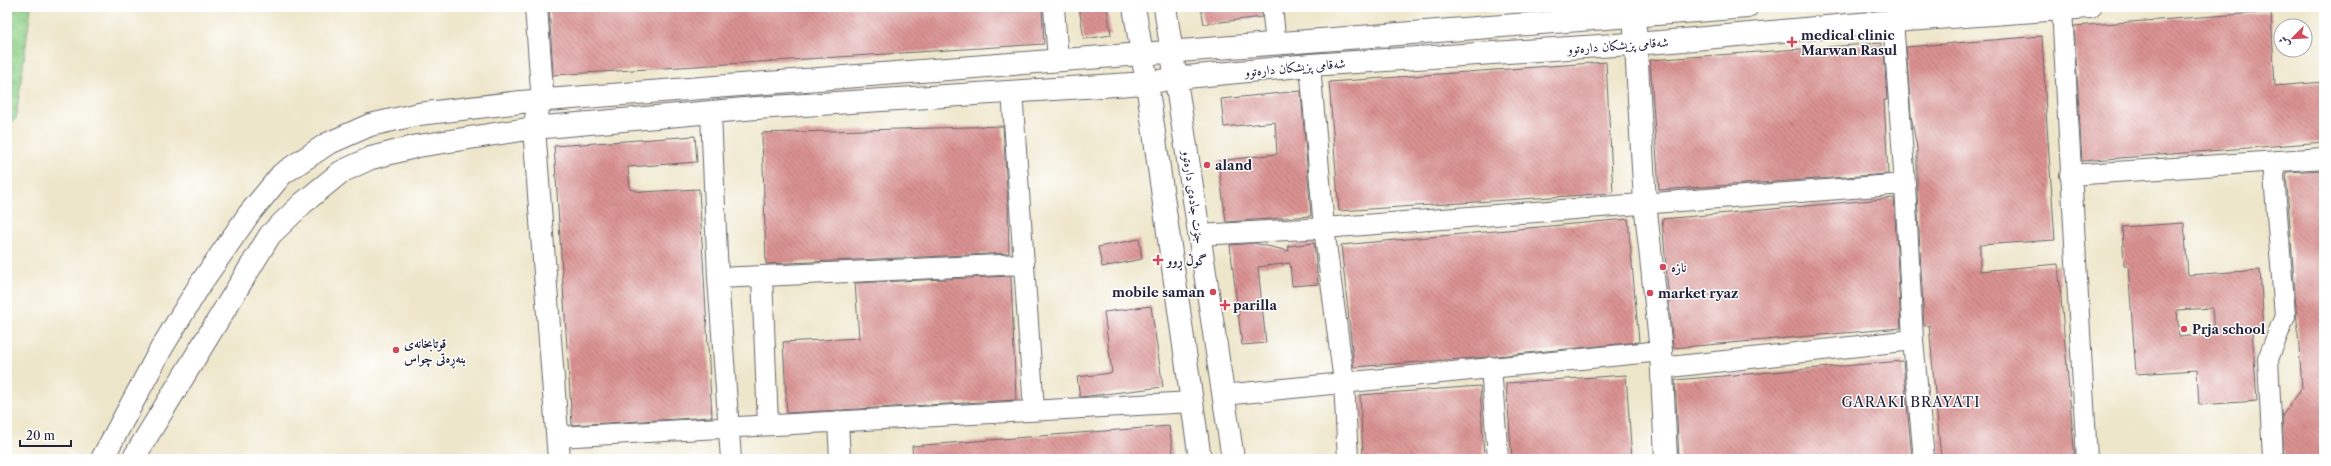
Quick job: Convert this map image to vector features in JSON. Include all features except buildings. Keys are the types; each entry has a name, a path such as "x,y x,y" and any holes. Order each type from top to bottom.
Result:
{"main road":[{"path":"536,7 541,101 534,128 559,459"},
{"path":"1134,7 1147,83 1200,459"},
{"name":"جۆت جادەی دارەتوو","path":"1165,7 1173,52 1233,459"},
{"name":"شەقامی پزیشکان دارەتوو","path":"102,459 161,349 201,284 249,214 282,174 327,144 370,125 419,114 541,101 1276,44 1634,11 1747,7"},
{"name":"شەقامی پزیشکان دارەتوو","path":"133,459 270,235 303,203 341,172 372,158 418,146 534,128 711,114 756,108 1147,83 1176,78 1310,65 1635,44 1893,21 2090,7"},
{"path":"1634,11 1645,202 1661,359 1666,459"}],"street":[{"path":"1054,7 1058,60"},
{"path":"1272,7 1276,44"},
{"path":"2062,8 2070,175 2087,459"},
{"path":"1893,21 1905,184 1913,340 1924,459"},
{"path":"1310,65 1324,228 1344,382 1348,459"},
{"path":"1012,91 1022,264 1034,410"},
{"path":"711,114 718,278 730,459"},
{"path":"2070,175 2273,163 2324,158"},
{"path":"2273,163 2285,316 2268,359 2273,459"},
{"path":"1199,235 1324,228 1645,202 1905,184"},
{"path":"718,278 1022,264"},
{"path":"762,276 768,425"},
{"path":"1223,395 1491,367 1661,359 1913,340"},
{"path":"1491,367 1498,459"},
{"path":"558,437 1192,402"},
{"path":"838,421 840,459"}],"green space":[{"path":"7,7 31,7 16,118 7,127"}],"place":[{"name":"medical clinic Marwan Rasul","path":"1792,42"},
{"name":"aland","path":"1207,165"},
{"name":"گوڵ ڕوو","path":"1158,260"},
{"name":"نازە","path":"1663,267"},
{"name":"mobile saman","path":"1213,292"},
{"name":"market ryaz","path":"1650,293"},
{"name":"parilla","path":"1225,305"},
{"name":"Prja school","path":"2184,329"},
{"name":"قوتابخانەی بنەڕەتی چواس","path":"396,350"}],"district":[{"name":"GARAKI BRAYATI","path":"1911,402"}]}
